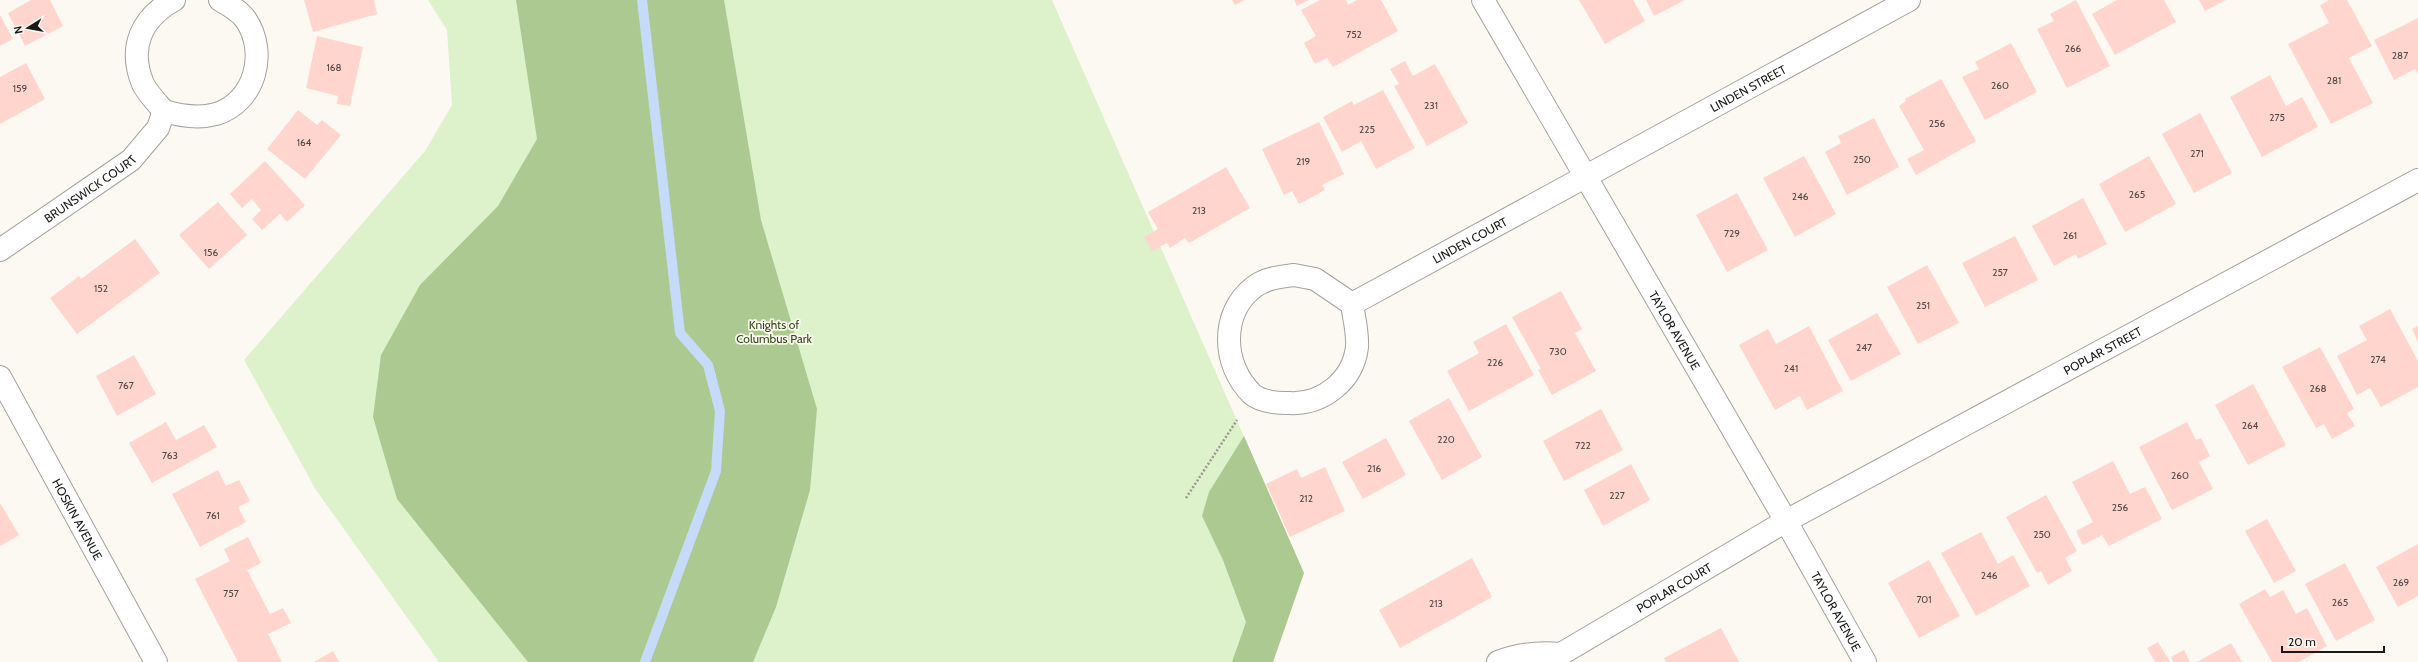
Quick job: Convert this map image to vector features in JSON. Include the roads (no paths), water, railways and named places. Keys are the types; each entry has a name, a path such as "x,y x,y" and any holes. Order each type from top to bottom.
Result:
{"street":[{"path":"174,0 158,8 145,24 137,44 137,65 144,85 164,111 195,117 216,114 233,105 246,91 255,74 257,55 254,36 246,20 232,6 220,0"},
{"name":"TAYLOR AVENUE","path":"1483,0 1588,177 1786,521 1865,662"},
{"name":"LINDEN STREET","path":"1588,177 1909,0"},
{"name":"BRUNSWICK COURT","path":"0,250 131,160 158,128 164,111"},
{"name":"LINDEN COURT","path":"1352,304 1588,177"},
{"name":"POPLAR STREET","path":"1786,521 2418,180"},
{"path":"1294,275 1316,279 1352,304 1356,347 1350,368 1338,386 1321,398 1300,404 1271,401 1253,395 1240,380 1232,363 1228,342 1230,321 1240,302 1254,287 1274,278 1294,275"},
{"name":"HOSKIN AVENUE","path":"0,377 156,662"},
{"name":"POPLAR COURT","path":"1498,662 1511,657 1541,653 1564,658 1786,521"}],"waterway":[{"path":"642,0 680,333 708,365 720,411 716,471 645,662"}],"park label":[{"name":"Knights of Columbus Park","path":"774,331"}]}
